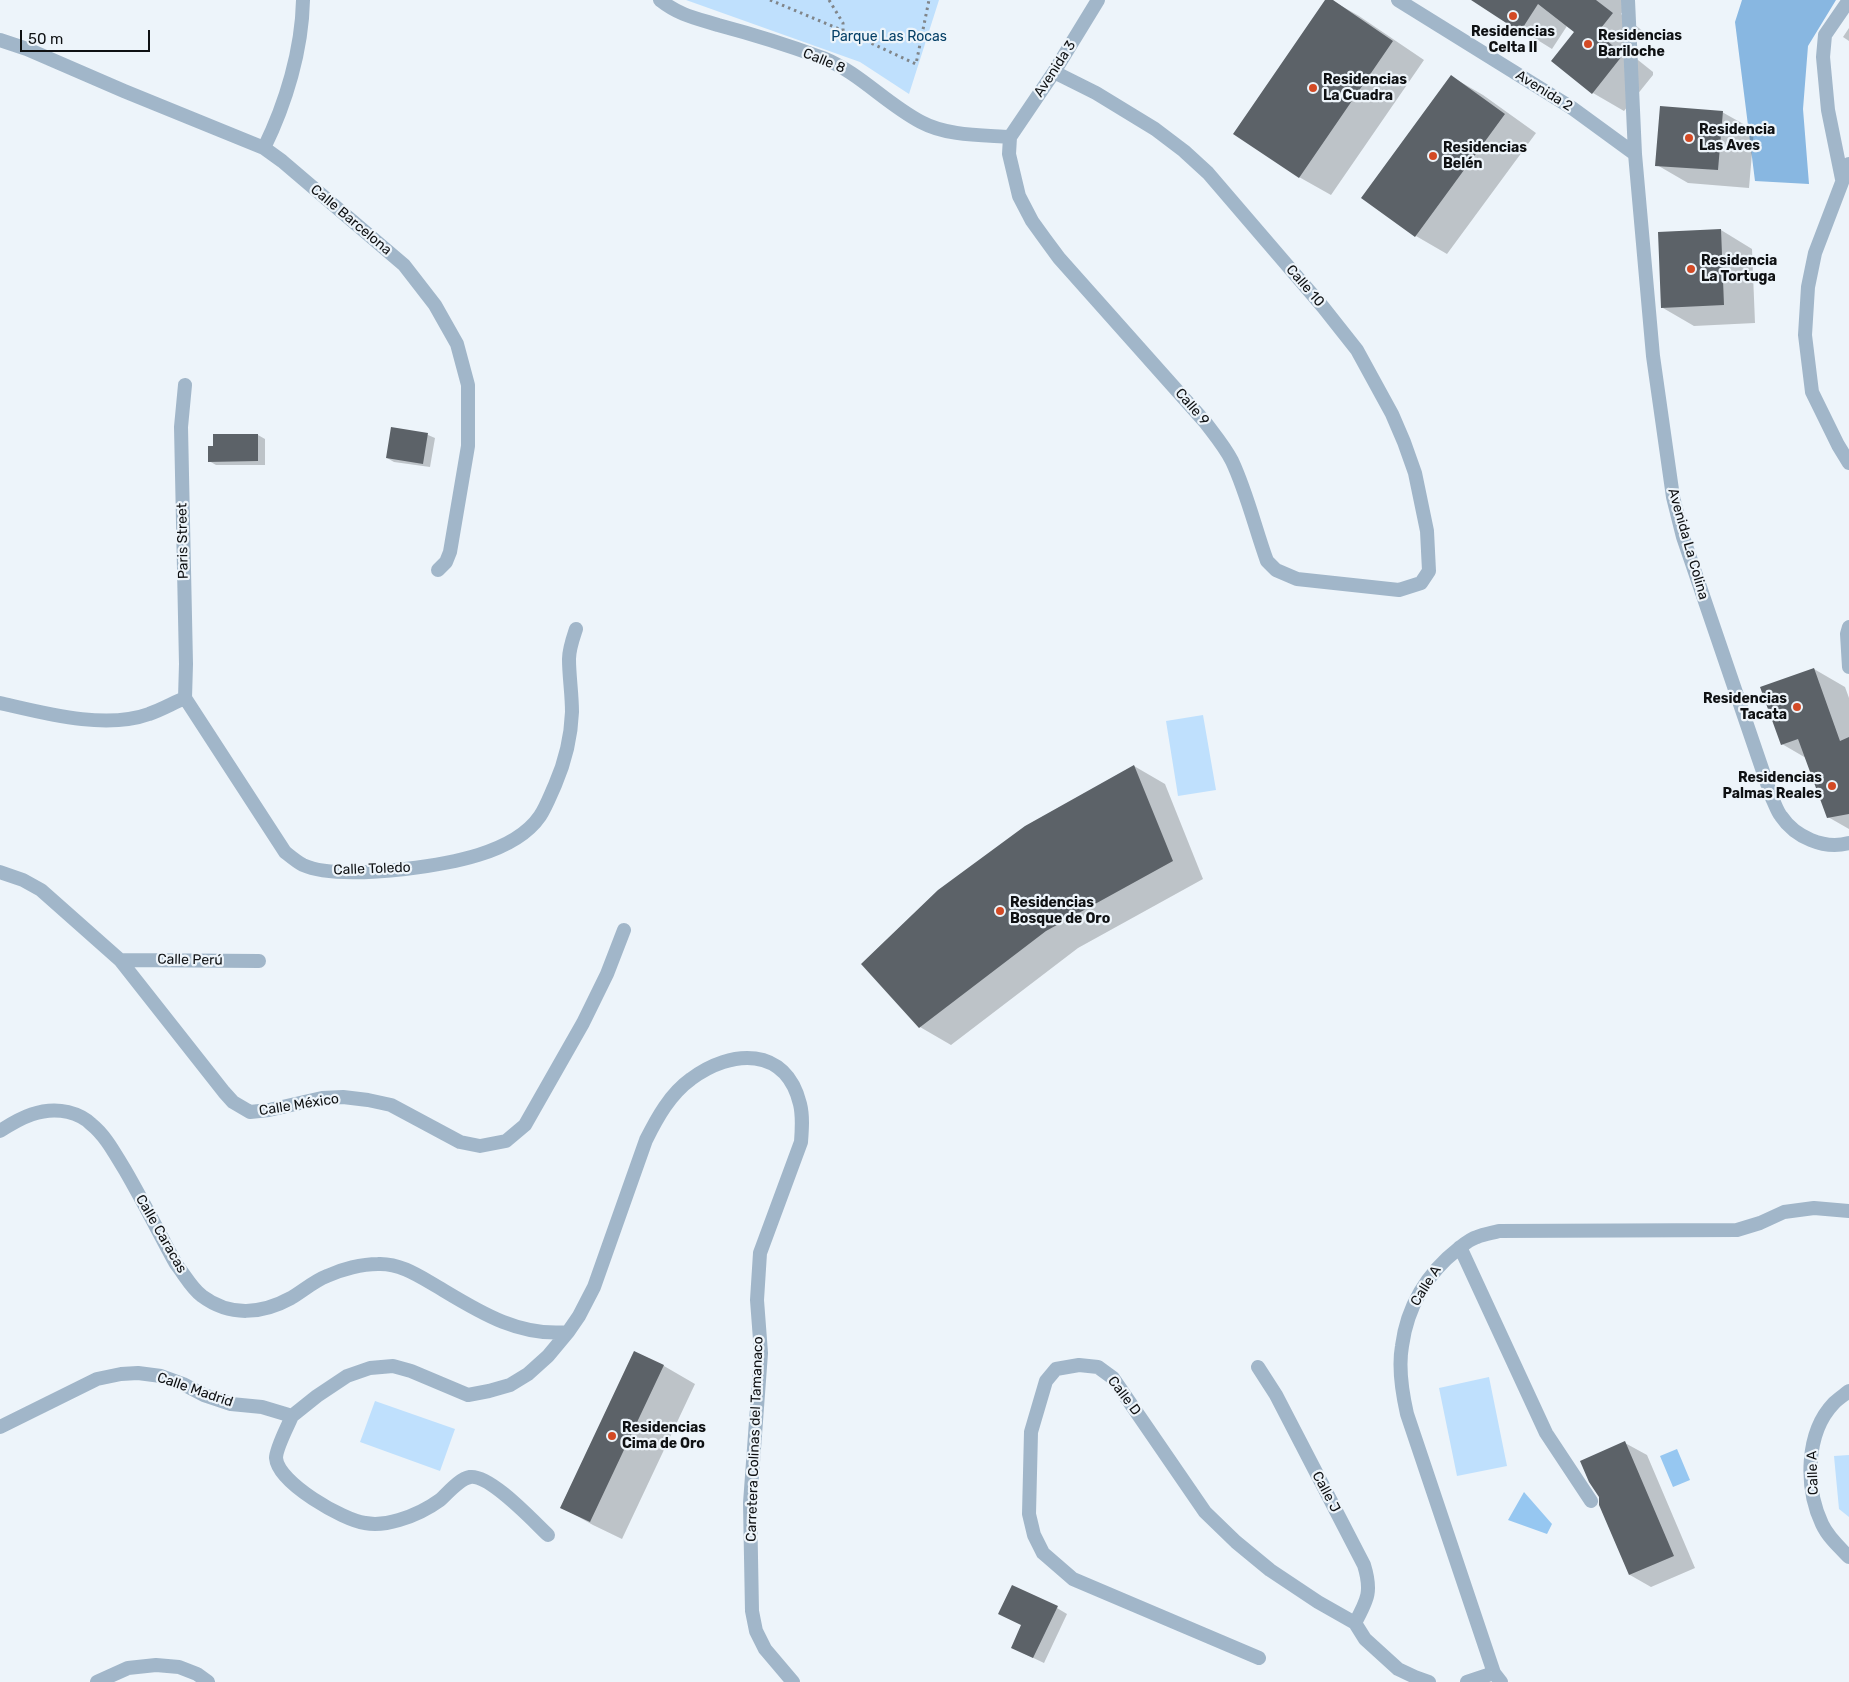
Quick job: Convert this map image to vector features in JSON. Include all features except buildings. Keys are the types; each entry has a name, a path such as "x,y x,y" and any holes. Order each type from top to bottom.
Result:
{"street":[{"path":"264,148 273,129 293,70 303,14 303,0"},
{"name":"Calle 8","path":"660,0 674,11 696,20 820,57 841,66 861,79 880,96 922,123 960,134 1010,137"},
{"name":"Avenida 3","path":"1010,137 1054,72 1098,0"},
{"name":"Avenida 2","path":"1398,0 1572,108 1635,154"},
{"name":"Avenida La Colina","path":"1628,0 1635,154 1653,356 1673,497 1694,574 1769,789 1780,815 1804,838 1822,843 1842,845 1849,843"},
{"path":"1842,179 1828,110 1823,56 1825,35 1849,0"},
{"name":"Calle Barcelona","path":"0,40 27,49 142,99 264,148 282,161 404,265 435,305 457,344 468,385 468,446 450,552 446,562 438,570"},
{"name":"Calle 10","path":"1054,72 1096,93 1155,129 1202,168 1323,307 1357,350 1392,414 1415,473 1427,531 1429,571 1421,584"},
{"name":"Calle 9","path":"1010,137 1009,154 1019,196 1032,221 1059,258 1219,440 1240,479 1267,561 1276,570 1297,579 1399,590 1421,584"},
{"path":"1849,164 1815,253 1808,287 1805,335 1812,392 1849,463"},
{"name":"Paris Street","path":"185,385 181,426 185,698"},
{"path":"1849,627 1847,634 1849,666"},
{"name":"Calle Toledo","path":"185,698 285,852 302,865 322,871 392,870 436,865 472,857 492,850 526,832 539,817 565,762 572,711 569,656 576,629"},
{"path":"0,703 86,720 122,719 148,715 185,698"},
{"name":"Calle México","path":"0,872 23,880 41,890 120,960 224,1092 233,1102 250,1112 269,1110 322,1098 343,1097 368,1100 391,1105 460,1142 480,1146 506,1141 525,1125 583,1023 607,974 624,930"},
{"name":"Calle Perú","path":"120,960 259,961"},
{"name":"Carretera Colinas del Tamanaco","path":"568,1332 579,1316 594,1287 646,1140 657,1119 678,1090 704,1070 735,1058 750,1057 766,1060 779,1068 789,1079 796,1092 800,1105 802,1124 801,1142 760,1253 757,1300 761,1353 750,1503 752,1611 756,1631 764,1649 792,1682"},
{"name":"Calle Caracas","path":"0,1131 30,1114 56,1110 81,1117 92,1124 112,1148 176,1264 188,1281 201,1296 229,1310 246,1312 276,1306 326,1276 364,1266 391,1264 405,1268 493,1319 535,1331 568,1332"},
{"name":"Calle A","path":"1498,1678 1406,1414 1402,1391 1401,1347 1412,1308 1430,1275 1443,1260 1460,1247 1476,1237 1499,1231 1738,1230 1784,1212 1814,1208 1849,1211"},
{"path":"1460,1247 1546,1433 1591,1501"},
{"path":"548,1535 505,1494 484,1480 470,1477 459,1483 438,1501 400,1520 383,1523 365,1523 326,1506 291,1483 281,1471 276,1458 292,1416 347,1376 370,1368 393,1366 468,1395 489,1391 510,1384 528,1374 548,1356 568,1332"},
{"name":"Calle D","path":"1258,1658 1073,1578 1043,1553 1034,1535 1029,1514 1031,1432 1046,1381 1056,1369 1079,1365 1088,1366 1098,1368 1113,1378 1205,1512 1236,1542 1270,1570 1318,1602 1355,1623 1365,1639 1398,1669 1429,1682"},
{"name":"Calle J","path":"1258,1367 1276,1395 1364,1565 1369,1582 1366,1602 1355,1623"},
{"name":"Calle Madrid","path":"0,1427 97,1379 138,1373 161,1376 183,1384 204,1395 231,1404 262,1407 292,1416"},
{"name":"Calle A","path":"1849,1391 1833,1404 1820,1424 1812,1445 1811,1476 1815,1508 1833,1540 1849,1557"},
{"path":"98,1682 128,1668 156,1665 179,1666 197,1674 208,1682"},
{"path":"1467,1682 1498,1678"}],"path":[{"path":"770,0 916,64 929,0"},
{"path":"829,0 843,23 843,31"}],"green space":[{"name":"Parque Las Rocas","path":"686,0 939,0 909,94 860,62"},
{"path":"1203,715 1216,790 1178,796 1166,721"},
{"path":"1489,1377 1507,1466 1457,1476 1439,1388"},
{"path":"375,1401 455,1429 440,1471 360,1442"},
{"path":"1849,1455 1849,1517 1839,1509 1834,1456"}],"shaded area":[{"path":"1742,0 1836,0 1808,46 1803,109 1809,184 1755,181 1735,22"},
{"path":"1677,1449 1690,1480 1673,1487 1660,1456"},
{"path":"1524,1492 1552,1524 1547,1534 1508,1520"}],"place":[{"name":"Residencias Celta II","path":"1513,16"},
{"name":"Residencias Bariloche","path":"1588,44"},
{"name":"Residencias La Cuadra","path":"1313,88"},
{"name":"Residencia Las Aves","path":"1689,138"},
{"name":"Residencias Belén","path":"1433,156"},
{"name":"Residencia La Tortuga","path":"1691,269"},
{"name":"Residencias Tacata","path":"1797,707"},
{"name":"Residencias Palmas Reales","path":"1832,786"},
{"name":"Residencias Bosque de Oro","path":"1000,911"},
{"name":"Residencias Cima de Oro","path":"612,1436"}]}
